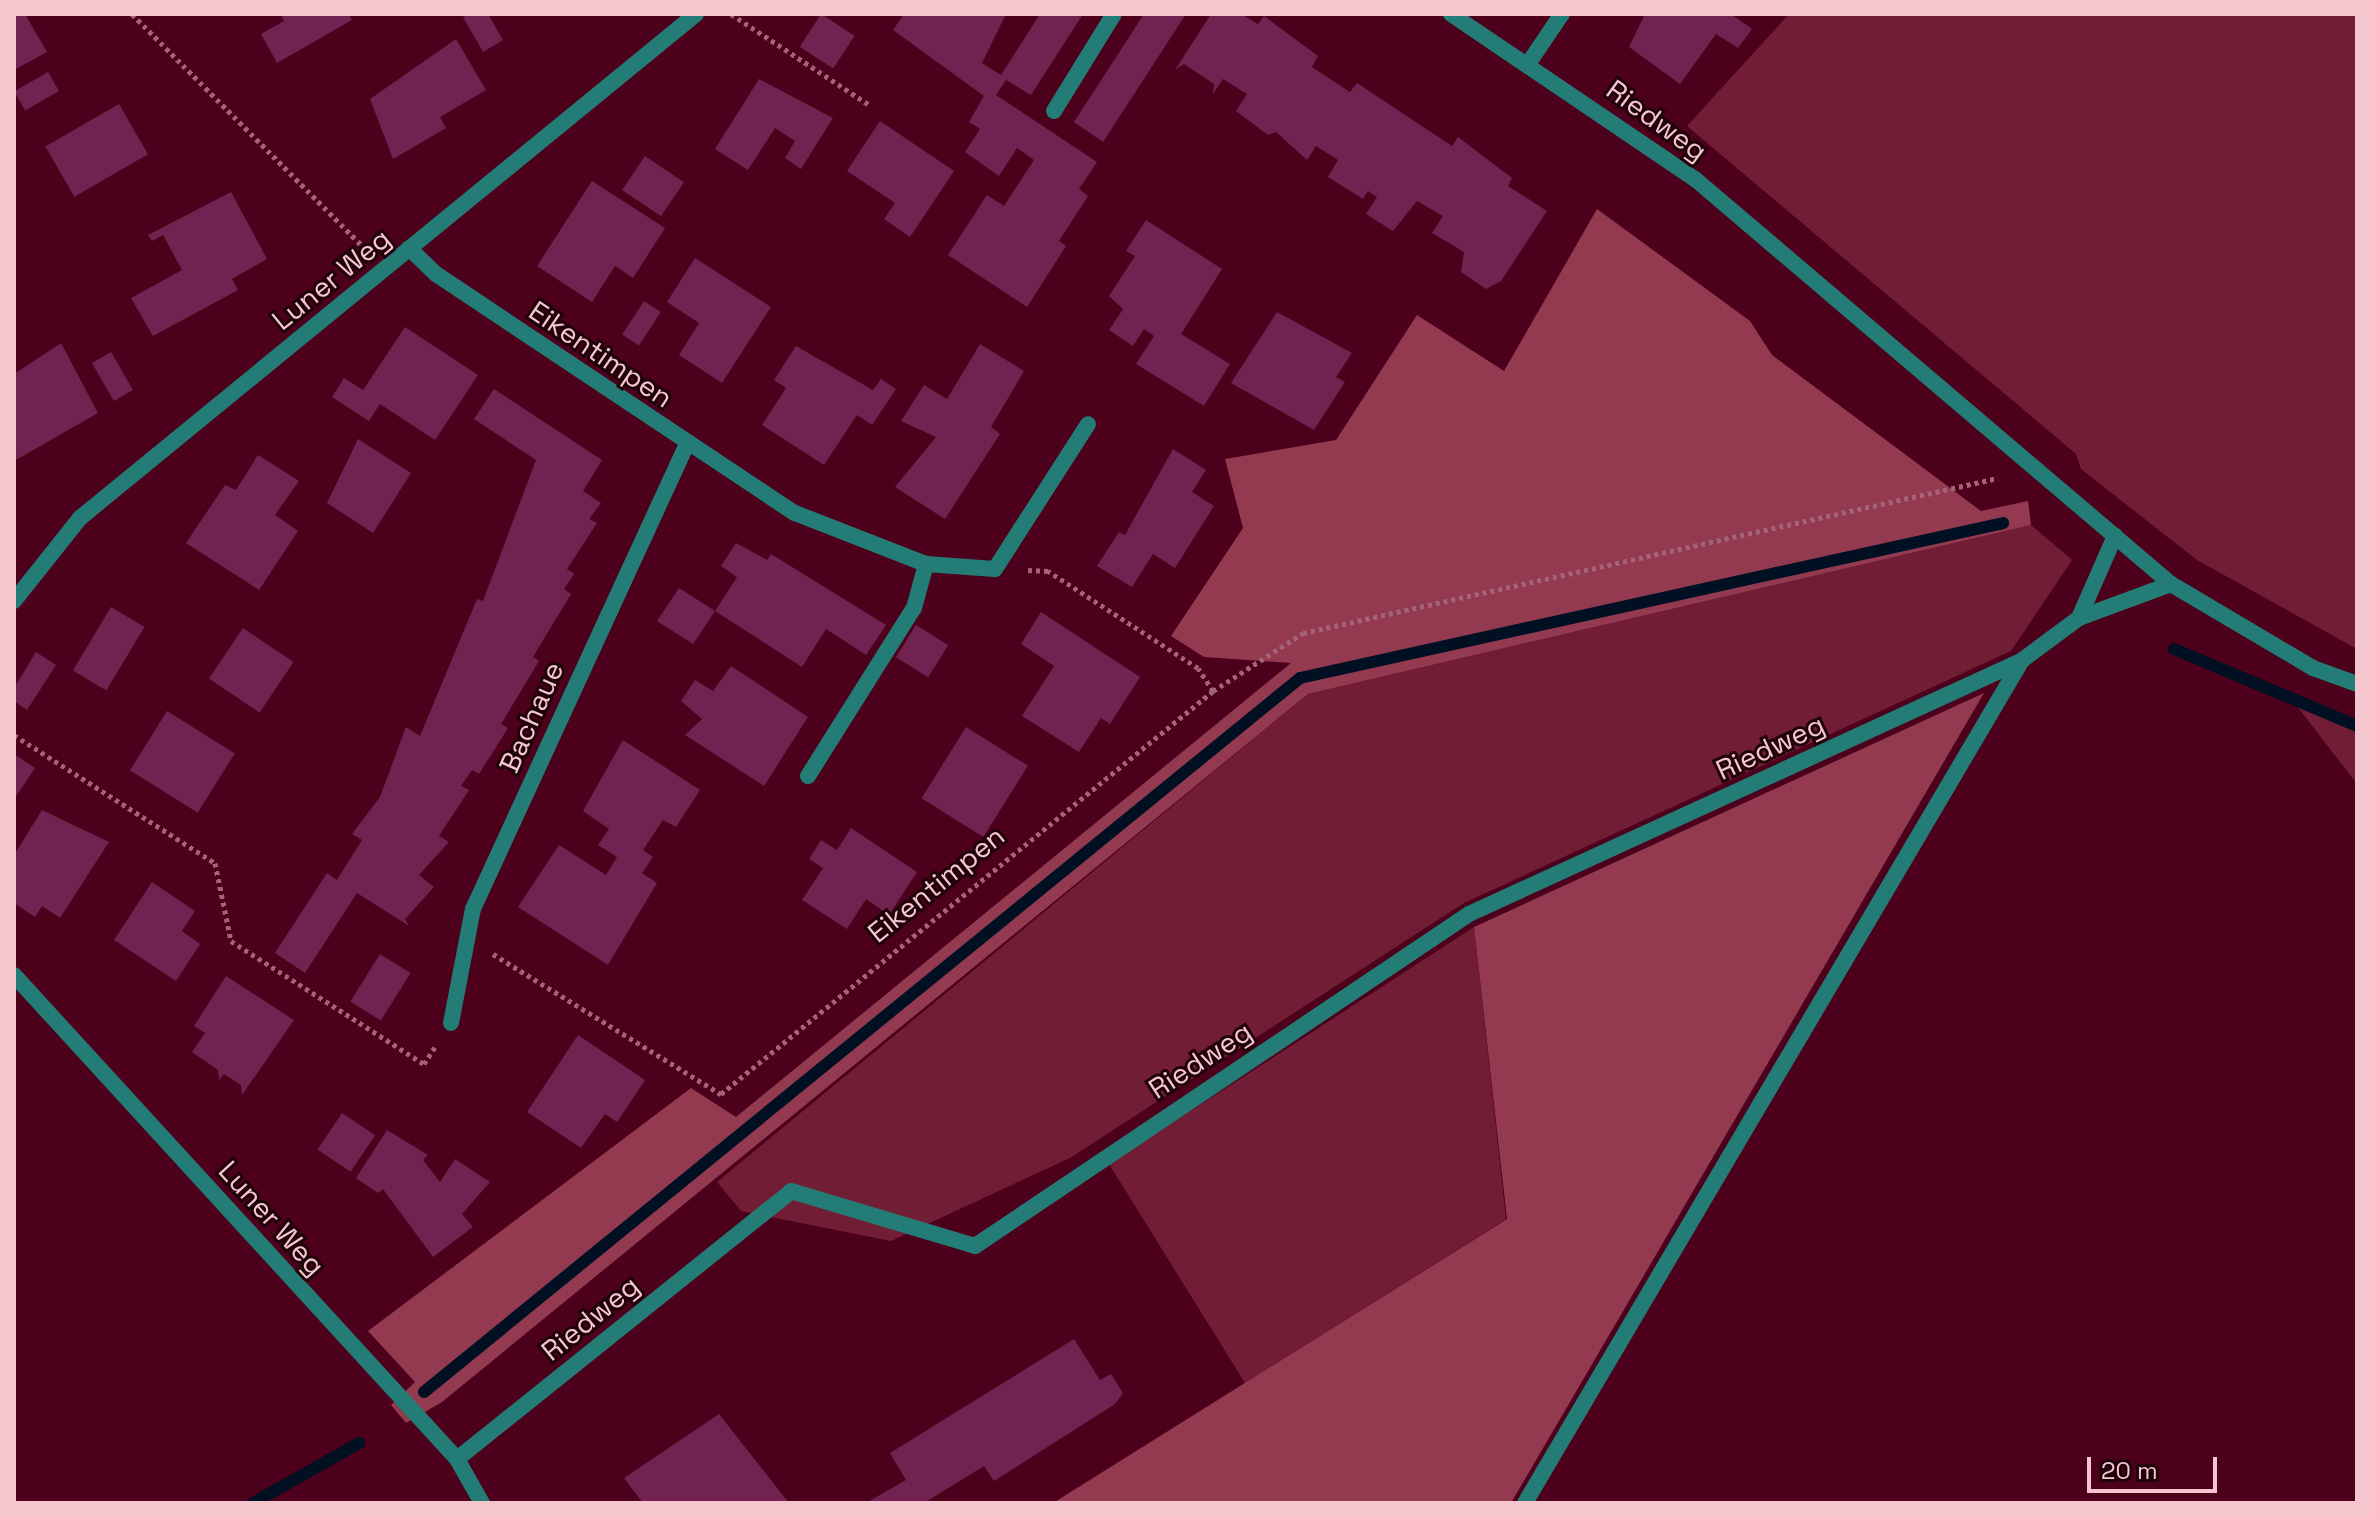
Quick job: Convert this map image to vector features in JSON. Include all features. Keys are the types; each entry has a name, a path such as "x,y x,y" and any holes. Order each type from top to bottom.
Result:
{"street":[{"name":"Luner Weg","path":"14,601 80,518 696,14"},
{"path":"1054,111 1114,14"},
{"name":"Riedweg","path":"1451,14 1530,61 1695,179 2171,584 2313,668 2357,684"},
{"path":"1530,61 1562,14"},
{"name":"Eikentimpen","path":"409,248 436,274 687,444 795,513 926,564 995,569"},
{"path":"995,569 1088,424"},
{"name":"Bachaue","path":"451,1023 473,909 687,444"},
{"name":"Riedweg","path":"2079,618 2115,536"},
{"path":"808,776 914,608 926,564"},
{"name":"Riedweg","path":"457,1459 791,1191 975,1246 1469,914 2021,661 2079,618 2171,584"},
{"name":"Riedweg","path":"1525,1503 2021,661"},
{"name":"Luner Weg","path":"14,975 457,1459 482,1503"}],"path":[{"path":"132,14 384,269"},
{"path":"731,14 868,104"},
{"path":"995,569 1048,571 1198,668 1213,691 1303,633 2037,469"},
{"name":"Eikentimpen","path":"467,940 558,989 721,1094 1213,691"},
{"path":"14,735 215,863 231,941 424,1064 451,1023"}],"shaded area":[{"path":"1789,14 2357,14 2357,649 2197,560 2081,469 2076,454 1687,126"},
{"path":"1597,209 1750,321 1772,355 1981,511 2028,501 2031,525 1308,694 442,1402 406,1423 391,1405 415,1382 368,1331 691,1088 736,1117 1291,663 1204,657 1171,636 1243,528 1225,459 1336,440 1417,315 1504,371"},
{"path":"2031,525 2072,560 2011,651 1464,903 1070,1158 891,1241 741,1211 717,1182 1308,694"},
{"path":"1984,693 1511,1503 1053,1503 1507,1219 1474,927"},
{"path":"2293,701 2357,727 2357,784"},
{"path":"1474,927 1506,1219 1245,1383 1109,1164"}],"building":[{"path":"14,14 25,14 47,52 14,70"},
{"path":"281,14 349,14 352,20 277,63 261,34 284,21"},
{"path":"488,14 503,40 483,52 463,17"},
{"path":"821,14 855,36 833,68 800,47"},
{"path":"904,14 1006,14 982,63 1001,75 1040,14 1083,14 1031,95 1006,80 996,95 1097,162 1079,189 1088,196 1059,241 1066,246 1027,307 948,255 987,195 1004,206 1034,160 1017,148 999,176 965,152 980,129 969,122 984,96 893,30"},
{"path":"1144,14 1186,14 1103,142 1074,122"},
{"path":"1211,14 1241,14 1258,24 1264,16 1318,56 1312,67 1350,92 1357,83 1452,146 1458,137 1512,178 1508,186 1547,211 1501,281 1486,289 1461,272 1464,252 1432,233 1443,216 1417,201 1393,231 1366,214 1377,197 1368,191 1363,199 1328,177 1338,160 1316,146 1307,160 1276,132 1268,135 1236,111 1247,94 1223,79 1213,94 1214,84 1184,64 1175,70"},
{"path":"1645,14 1731,14 1752,29 1738,48 1716,34 1680,84 1629,47"},
{"path":"456,39 486,90 440,117 446,128 393,159 370,99"},
{"path":"48,72 59,91 25,111 14,92"},
{"path":"759,79 833,118 801,169 785,158 795,141 775,128 748,170 715,149"},
{"path":"119,104 148,154 74,197 45,146"},
{"path":"880,121 954,171 910,237 884,219 895,203 847,171"},
{"path":"645,156 684,182 661,216 622,190"},
{"path":"592,181 665,228 633,278 615,266 592,302 537,266"},
{"path":"231,192 267,259 232,279 238,290 153,336 131,298 182,270 163,235 152,241 148,235"},
{"path":"1146,220 1222,269 1181,334 1230,364 1204,406 1136,364 1154,336 1144,329 1133,346 1109,330 1123,309 1109,296 1135,256 1126,251"},
{"path":"695,258 771,307 722,383 679,355 699,323 667,302"},
{"path":"644,301 661,312 639,345 622,335"},
{"path":"1277,312 1352,353 1336,377 1345,382 1314,430 1231,383"},
{"path":"405,327 478,375 435,440 380,404 369,421 332,397 344,378 363,390"},
{"path":"61,343 98,413 14,461 14,374"},
{"path":"980,344 1024,371 991,427 1000,434 945,519 895,487 936,437 901,421 924,385 947,399"},
{"path":"796,346 873,390 881,379 896,389 872,425 857,415 824,465 762,425 786,388 774,380"},
{"path":"111,352 133,390 114,401 92,363"},
{"path":"494,389 602,460 583,491 601,503 589,519 597,523 567,569 574,574 564,589 571,594 533,657 539,661 501,724 508,728 479,774 472,770 461,786 469,790 439,836 449,842 419,875 434,887 405,919 409,926 357,893 305,973 275,953 327,873 337,880 362,840 352,834 380,797 406,727 420,736 477,599 483,601 536,460 474,419"},
{"path":"358,439 411,473 373,533 327,503"},
{"path":"1173,449 1206,470 1192,492 1214,506 1175,568 1153,554 1132,587 1097,566 1119,532 1125,535"},
{"path":"258,455 299,481 275,515 298,531 259,590 186,543 225,485 236,490"},
{"path":"736,543 767,560 771,554 886,625 866,655 826,629 802,667 715,611 737,577 721,566"},
{"path":"679,588 715,611 693,644 657,621"},
{"path":"111,607 144,627 106,691 73,670"},
{"path":"1041,612 1140,677 1110,724 1101,718 1079,752 1022,716 1054,666 1021,644"},
{"path":"916,625 948,645 928,677 896,657"},
{"path":"243,628 294,662 259,713 209,679"},
{"path":"36,652 56,665 27,710 14,701 14,688"},
{"path":"731,666 808,717 764,786 685,735 702,719 681,701 695,680 713,691"},
{"path":"167,711 235,753 198,813 130,770"},
{"path":"966,727 1028,766 983,837 921,798"},
{"path":"623,740 700,790 676,827 663,820 643,850 653,857 642,873 657,883 608,965 518,907 559,845 606,875 617,857 598,845 609,829 583,811"},
{"path":"14,754 35,768 14,799"},
{"path":"42,810 109,842 60,918 42,906 35,917 14,903 14,855"},
{"path":"851,828 917,872 889,915 866,899 847,929 802,900 823,868 809,859 821,840 837,850"},
{"path":"152,882 195,911 182,931 200,944 176,981 114,940"},
{"path":"380,954 411,973 381,1021 350,1001"},
{"path":"226,976 294,1020 242,1095 241,1085 224,1074 219,1080 218,1070 192,1052 205,1033 194,1026"},
{"path":"578,1035 645,1080 617,1122 605,1114 581,1148 527,1112"},
{"path":"342,1113 375,1135 351,1172 317,1149"},
{"path":"387,1130 428,1155 423,1160 440,1182 455,1159 490,1182 462,1214 473,1227 433,1257 383,1189 378,1193 356,1178"},
{"path":"1074,1339 1100,1380 1111,1374 1123,1393 1115,1404 994,1481 984,1466 924,1503 866,1503 906,1480 890,1453"},
{"path":"719,1414 789,1503 643,1503 624,1478"}],"waterway":[{"path":"424,1392 1300,678 2003,523"},
{"path":"2174,649 2357,726"},
{"path":"253,1503 359,1443"}]}
